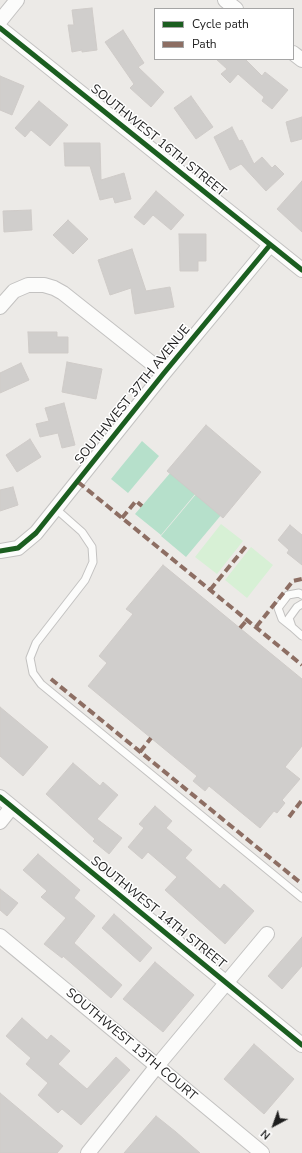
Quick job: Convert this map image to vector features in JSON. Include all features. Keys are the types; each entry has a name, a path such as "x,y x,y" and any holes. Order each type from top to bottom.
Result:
{"street":[{"path":"0,21 17,0"},
{"path":"225,0 235,8"},
{"name":"SOUTHWEST 16TH STREET","path":"0,28 302,270"},
{"path":"294,54 302,60"},
{"name":"SOUTHWEST 37TH AVENUE","path":"4,551 18,548 36,533 164,373 270,245"},
{"path":"0,307 14,291 28,285 44,285 54,288 63,293 164,373"},
{"name":"SOUTHWEST 14TH STREET","path":"0,797 302,1045"},
{"path":"0,822 12,807"},
{"path":"92,1152 157,1066 267,934"},
{"name":"SOUTHWEST 13TH COURT","path":"0,936 262,1153"}],"lane":[{"path":"56,509 82,532 92,547 93,562 85,580 36,643 30,658 33,673 41,684 302,898"},
{"path":"302,595 299,593 288,595 278,608 282,619 302,636"},
{"path":"292,627 290,618 297,607 302,604"}],"green space":[{"path":"142,441 159,456 128,493 111,479"},
{"path":"171,472 196,493 161,535 135,514"},
{"path":"197,493 222,514 186,557 161,536"},
{"path":"221,524 243,541 217,574 195,557"},
{"path":"251,547 273,565 247,598 225,580"}],"building":[{"path":"92,8 97,50 72,52 68,25 74,25 72,10"},
{"path":"123,30 144,63 138,67 164,92 151,107 130,88 134,84 105,42"},
{"path":"217,60 246,60 262,76 265,72 288,90 272,109 262,101 264,97 238,74 230,83 221,74 227,69"},
{"path":"0,76 24,86 12,115 0,110"},
{"path":"191,96 213,127 196,139 174,108"},
{"path":"39,101 68,125 50,146 31,130 25,137 15,128"},
{"path":"302,117 302,139 291,142 286,122"},
{"path":"232,127 239,141 242,140 254,164 262,157 272,168 275,165 284,174 266,191 241,164 230,170 214,137"},
{"path":"64,143 100,143 101,180 124,173 131,199 115,203 113,197 100,200 90,166 65,166"},
{"path":"302,181 302,232 277,209"},
{"path":"156,191 184,215 171,230 153,215 144,225 134,217"},
{"path":"31,210 32,230 4,232 3,211"},
{"path":"68,220 88,239 73,254 53,235"},
{"path":"179,234 206,234 206,261 198,261 198,271 180,271"},
{"path":"132,249 146,291 170,287 174,307 135,314 131,288 110,295 98,260"},
{"path":"28,332 57,332 57,337 68,337 68,353 29,353"},
{"path":"67,362 102,369 96,399 62,392"},
{"path":"21,363 29,380 0,393 0,373"},
{"path":"64,403 75,445 62,448 58,433 40,437 36,424 49,421 45,408"},
{"path":"206,425 261,472 223,518 167,471"},
{"path":"30,439 41,457 17,472 6,455"},
{"path":"13,487 18,505 0,511 0,490"},
{"path":"290,525 302,535 302,565 287,553 289,550 278,540"},
{"path":"163,565 302,679 302,746 285,767 300,779 282,800 285,803 277,813 274,811 260,828 209,786 205,791 193,781 197,776 88,686 107,663 99,656 133,614 126,609"},
{"path":"0,707 48,747 23,776 0,756"},
{"path":"73,763 100,786 103,782 118,795 97,819 122,838 109,854 93,841 95,839 46,794"},
{"path":"155,806 172,821 166,828 192,850 185,858 220,889 224,884 254,911 225,944 165,890 177,877 148,852 142,859 128,847 144,828 139,824"},
{"path":"38,854 80,890 74,898 95,916 74,943 122,985 111,998 63,956 62,958 44,944 66,918 41,897 47,891 23,870"},
{"path":"0,889 18,903 7,916 0,910"},
{"path":"114,914 152,948 140,962 102,928"},
{"path":"302,937 302,966 282,989 268,976"},
{"path":"155,962 194,995 163,1032 123,999"},
{"path":"22,1018 47,1040 51,1035 70,1051 58,1064 87,1089 116,1057 130,1070 81,1125 62,1109 58,1113 38,1095 48,1083 26,1064 31,1058 6,1036"},
{"path":"254,1044 294,1079 264,1114 224,1079"},
{"path":"0,1093 63,1146 57,1153 0,1153"},
{"path":"156,1116 176,1132 200,1153 124,1153"}],"marked path":[{"path":"78,482 302,665"},
{"path":"122,518 136,501 142,506"},
{"path":"210,590 247,545"},
{"path":"256,627 293,581 302,579"},
{"path":"240,628 247,620"},
{"path":"51,679 302,884"},
{"path":"140,752 151,738"},
{"path":"289,817 302,800"}],"cycle path":[{"path":"0,28 302,270"},
{"path":"0,551 18,548 36,533 164,373 270,245"},
{"path":"0,797 302,1045"}]}
